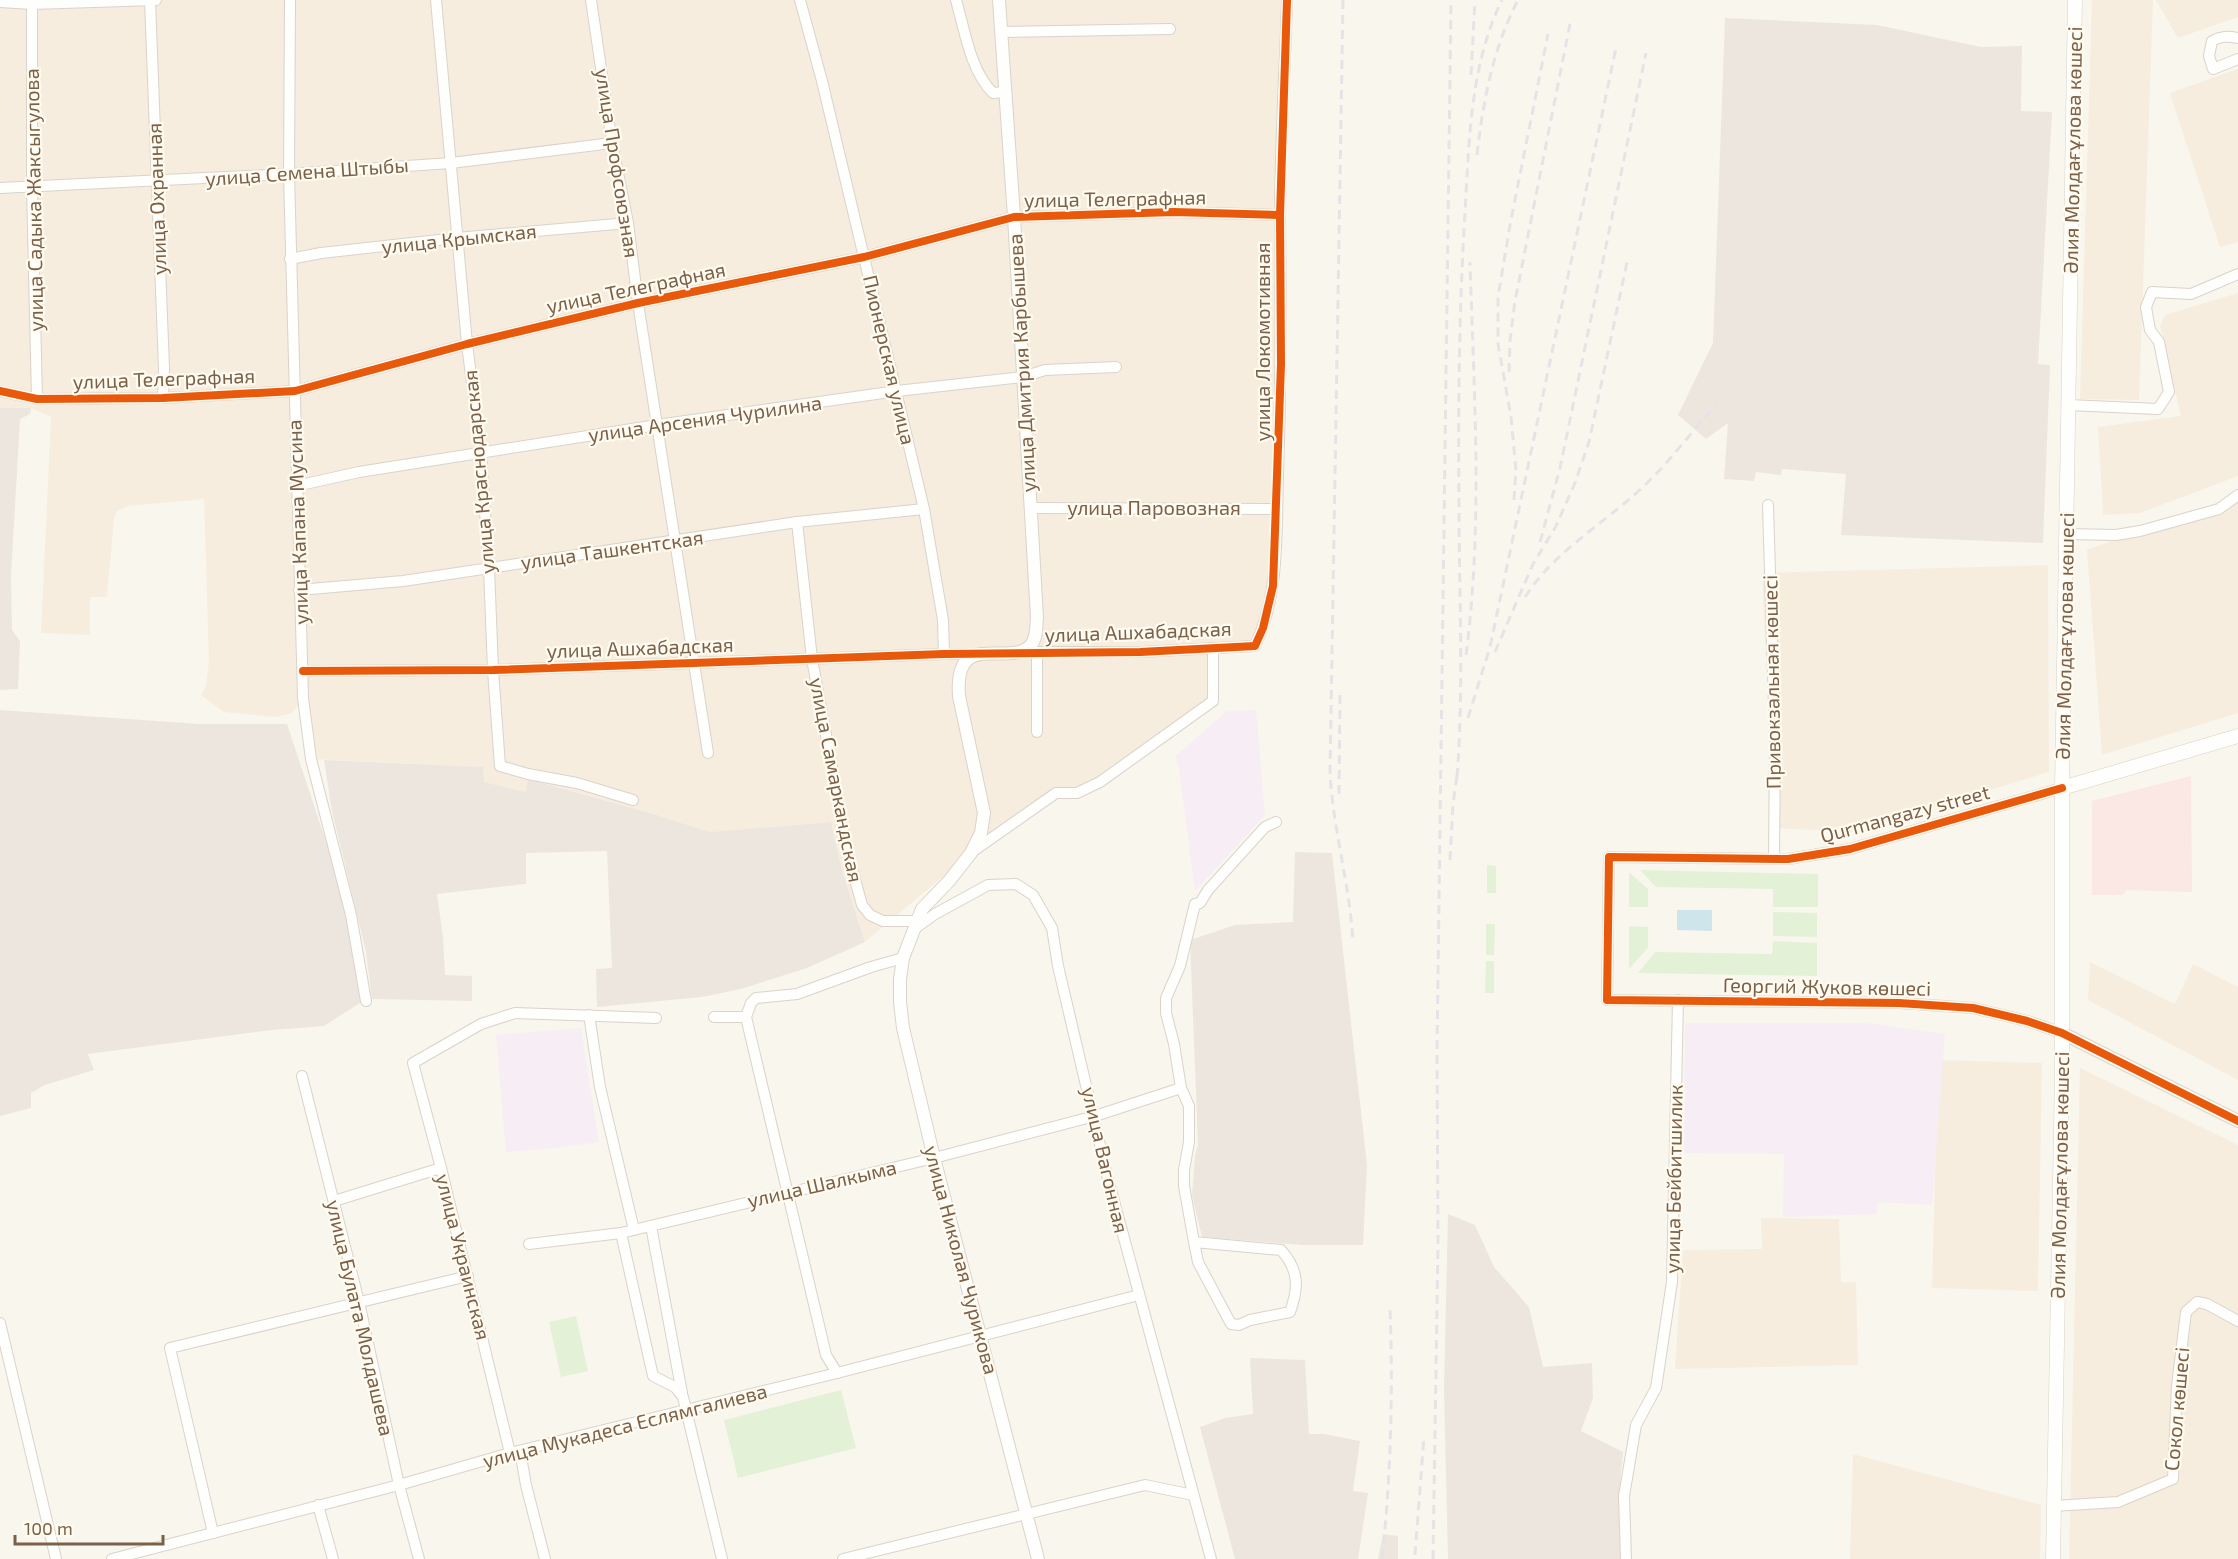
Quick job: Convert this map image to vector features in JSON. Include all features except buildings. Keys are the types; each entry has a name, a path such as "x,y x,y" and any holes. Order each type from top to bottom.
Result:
{"main road":[{"name":"Әлия Молдағұлова көшесі","path":"2053,1559 2062,1033 2062,788 2075,0"},
{"name":"Qurmangazy street","path":"2062,788 2238,736"}],"street":[{"name":"улица Охранная","path":"150,0 163,398"},
{"path":"0,2 157,0"},
{"name":"улица Капана Мусина","path":"290,0 290,259 303,698 311,759 351,915 366,1001"},
{"name":"улица Краснодарская","path":"436,0 467,344 481,454 500,766 577,783 633,800"},
{"name":"улица Профсоюзная","path":"591,0 612,143 628,223 638,303 708,753"},
{"name":"Пионерская улица","path":"800,0 822,81 924,509 943,620 944,654"},
{"path":"956,0 982,82 993,93 1005,92"},
{"name":"улица Дмитрия Карбышева","path":"999,0 1037,618 1036,635 1032,645 1021,652"},
{"name":"улица Локомотивная","path":"1255,646 1263,628 1273,586 1277,509 1281,364 1280,215 1287,0"},
{"name":"улица Садыка Жаксыгулова","path":"32,2 32,187 37,399"},
{"path":"1001,32 1170,29"},
{"path":"2238,38 2227,36 2212,41 2209,56 2213,69 2238,59"},
{"name":"улица Семена Штыбы","path":"0,188 289,174 451,163 612,143"},
{"name":"улица Телеграфная","path":"0,392 37,399 163,398 295,391 467,344 638,303 864,257 1014,217 1174,212 1280,215"},
{"name":"улица Крымская","path":"290,259 321,253 457,238 628,223"},
{"path":"2068,405 2158,409 2169,392 2159,342 2150,330 2146,307 2151,292 2191,294 2238,274"},
{"name":"улица Арсения Чурилина","path":"296,486 359,472 657,425 897,391 1023,377 1045,369 1116,368"},
{"path":"2066,534 2116,535 2140,531 2219,509 2238,495"},
{"name":"Привокзальная көшесі","path":"1768,505 1775,740 1774,859"},
{"name":"улица Паровозная","path":"1030,508 1277,509"},
{"name":"улица Ташкентская","path":"299,590 403,581 797,522 924,509"},
{"name":"улица Самаркандская","path":"797,522 812,659 848,854 862,905 870,915 883,921 915,926"},
{"name":"улица Ашхабадская","path":"1021,652 1140,652 1255,646"},
{"path":"970,853 1056,793 1077,793 1100,782 1213,701 1214,648"},
{"path":"977,654 1021,652"},
{"path":"1037,652 1037,732"},
{"name":"улица Ашхабадская","path":"303,671 493,670 977,654"},
{"name":"улица Николая Чурикова","path":"977,654 961,669 958,680 959,696 984,813 981,833 970,853 949,881 922,909 915,926 903,958 900,979 903,1028 934,1158 1038,1559"},
{"name":"Qurmangazy street","path":"1607,1000 1609,856 1788,859 1850,849 2062,788"},
{"path":"1194,1242 1281,1250 1291,1261 1296,1276 1290,1312 1239,1325 1231,1324 1198,1262 1194,1242 1184,1186 1184,1170 1189,1142 1189,1106 1181,1088 1166,1013 1166,998 1180,966 1195,904 1200,903 1264,827 1276,822"},
{"name":"улица Вагонная","path":"915,926 988,885 1016,884 1033,895 1052,928 1058,966 1108,1179 1211,1559"},
{"path":"837,1373 826,1354 746,1017 751,1003 756,998 797,994 903,958"},
{"name":"Георгий Жуков көшесі","path":"1607,1000 1899,1003 1973,1008 2026,1021 2062,1033 2238,1121"},
{"name":"улица Бейбитшилик","path":"1626,1559 1624,1496 1636,1425 1656,1388 1672,1282 1678,1000"},
{"name":"улица Украинская","path":"545,1559 413,1063 481,1024 514,1013 589,1015"},
{"path":"634,1230 600,1087 589,1015 656,1018"},
{"path":"714,1017 746,1017"},
{"name":"улица Булата Молдашева","path":"302,1076 359,1302 399,1485 419,1559"},
{"name":"улица Шалкыма","path":"529,1244 621,1233 651,1226 934,1158 1095,1116 1181,1088"},
{"path":"334,1200 441,1168"},
{"path":"651,1226 683,1397 722,1559"},
{"path":"621,1233 653,1376 675,1387 683,1397"},
{"path":"213,1533 170,1348 468,1276"},
{"name":"улица Мукадеса Еслямгалиева","path":"112,1559 399,1485 515,1452 687,1411 1139,1295"},
{"name":"Сокол көшесі","path":"2053,1506 2118,1502 2172,1479 2177,1386 2186,1312 2197,1302 2207,1304 2238,1321"},
{"path":"0,1323 56,1559"},
{"path":"843,1559 886,1554 1145,1485 1193,1495"},
{"path":"318,1505 333,1559"}],"shaded area":[{"path":"0,0 1287,0 1273,586 1255,646 1214,648 1213,701 1100,782 1056,793 971,853 865,942 842,870 831,822 709,832 529,779 526,792 483,782 483,767 311,759 303,699 292,713 276,717 224,712 201,695 206,686 209,662 204,499 128,506 117,511 114,519 107,597 90,597 90,635 41,633 51,417 31,408 0,408"},
{"path":"2092,0 2153,0 2139,400 2080,399"},
{"path":"2156,0 2238,0 2238,17 2178,38"},
{"path":"1725,18 1877,25 1981,47 2022,46 2021,111 2052,112 2038,364 2050,365 2043,543 1841,535 1846,474 1782,469 1781,475 1756,472 1754,481 1724,479 1728,423 1706,439 1678,415 1713,343"},
{"path":"2238,69 2238,242 2220,247 2170,93"},
{"path":"2238,293 2238,476 2140,513 2103,515 2098,427 2181,416 2160,326 2165,315"},
{"path":"0,408 31,408 30,414 20,419 11,576 12,630 20,641 18,689 0,690"},
{"path":"2238,495 2238,713 2102,755 2087,550"},
{"path":"2048,565 2049,772 1854,832 1774,828 1762,573"},
{"path":"0,710 199,724 287,724 344,896 363,1001 324,1026 272,1030 88,1054 94,1070 45,1085 31,1093 31,1108 0,1116"},
{"path":"1256,710 1265,815 1195,891 1179,767 1175,757 1227,711"},
{"path":"324,760 483,767 484,782 526,792 528,779 709,832 831,822 842,870 865,942 807,968 741,989 702,997 597,1007 596,969 612,968 607,851 526,853 526,884 437,894 445,975 472,976 472,1001 372,999 366,952 332,811"},
{"path":"2191,776 2192,892 2127,890 2122,895 2092,895 2092,801"},
{"path":"1295,852 1332,853 1367,1165 1363,1245 1302,1245 1202,1237 1192,1195 1198,1145 1190,940 1235,925 1293,922"},
{"path":"2090,962 2175,1004 2193,964 2238,987 2238,1080 2088,1000"},
{"path":"1685,1023 1867,1023 1945,1034 1932,1205 1878,1202 1876,1214 1783,1217 1784,1154 1684,1153"},
{"path":"581,1028 599,1142 506,1152 496,1035"},
{"path":"1938,1060 2042,1063 2038,1291 1932,1288"},
{"path":"2080,1068 2238,1145 2238,1559 2069,1559"},
{"path":"1448,1214 1475,1225 1494,1267 1529,1307 1543,1367 1592,1363 1593,1398 1581,1431 1623,1452 1619,1495 1621,1559 1448,1559 1444,1389"},
{"path":"1761,1218 1839,1219 1841,1282 1856,1282 1858,1365 1675,1369 1683,1250 1762,1249"},
{"path":"1250,1358 1305,1360 1309,1434 1324,1434 1360,1441 1353,1491 1368,1493 1358,1559 1235,1559 1200,1427 1225,1418 1253,1414"},
{"path":"1853,1454 2041,1505 2040,1559 1850,1559"},
{"path":"1383,1534 1398,1536 1398,1559 1378,1559"}],"green space":[{"path":"1487,865 1496,866 1496,893 1487,893"},
{"path":"1640,870 1818,874 1818,907 1773,907 1773,889 1656,887"},
{"path":"1629,872 1648,889 1648,907 1629,907"},
{"path":"1773,912 1817,913 1817,937 1773,936"},
{"path":"1486,924 1495,924 1494,955 1486,955"},
{"path":"1629,926 1648,927 1648,948 1629,969"},
{"path":"1773,941 1817,943 1817,976 1638,973 1655,952 1772,954"},
{"path":"1486,961 1494,961 1494,993 1485,993"},
{"path":"576,1316 588,1371 561,1377 549,1322"},
{"path":"841,1390 856,1448 738,1478 724,1420"}],"water":[{"path":"1677,910 1712,910 1712,931 1677,930"}],"railway":[{"path":"1343,0 1330,773 1353,942"},
{"path":"1433,1559 1438,1243 1437,1051 1451,0"},
{"path":"1471,75 1475,0"},
{"path":"1457,777 1461,675 1459,358 1468,159 1477,77 1491,25 1502,0"},
{"path":"1477,155 1490,75 1509,18 1518,0"},
{"path":"1509,372 1515,301 1571,19"},
{"path":"1514,500 1516,470 1511,417 1498,344 1498,297 1548,34"},
{"path":"1468,718 1490,647 1616,48"},
{"path":"1540,542 1560,468 1646,53"},
{"path":"1466,655 1476,508 1470,262"},
{"path":"1495,652 1533,564 1555,528 1575,483 1589,442 1627,262"},
{"path":"1525,597 1537,580 1566,550 1631,498 1655,475 1716,405"},
{"path":"1339,794 1340,692"},
{"path":"1450,860 1453,804 1458,768"},
{"path":"1382,1559 1391,1433 1390,1307"},
{"path":"1415,1555 1424,1436"}],"cycle path":[{"path":"303,671 493,670 944,654 1140,652 1255,646 1263,628 1273,586 1281,364 1280,215 1287,0"},
{"path":"0,391 37,399 163,398 295,391 467,344 638,303 864,257 1014,217 1174,212 1280,215"},
{"path":"2062,788 1850,849 1788,859 1609,857 1607,1000 1899,1003 1973,1008 2027,1021 2062,1033 2238,1121"}]}
